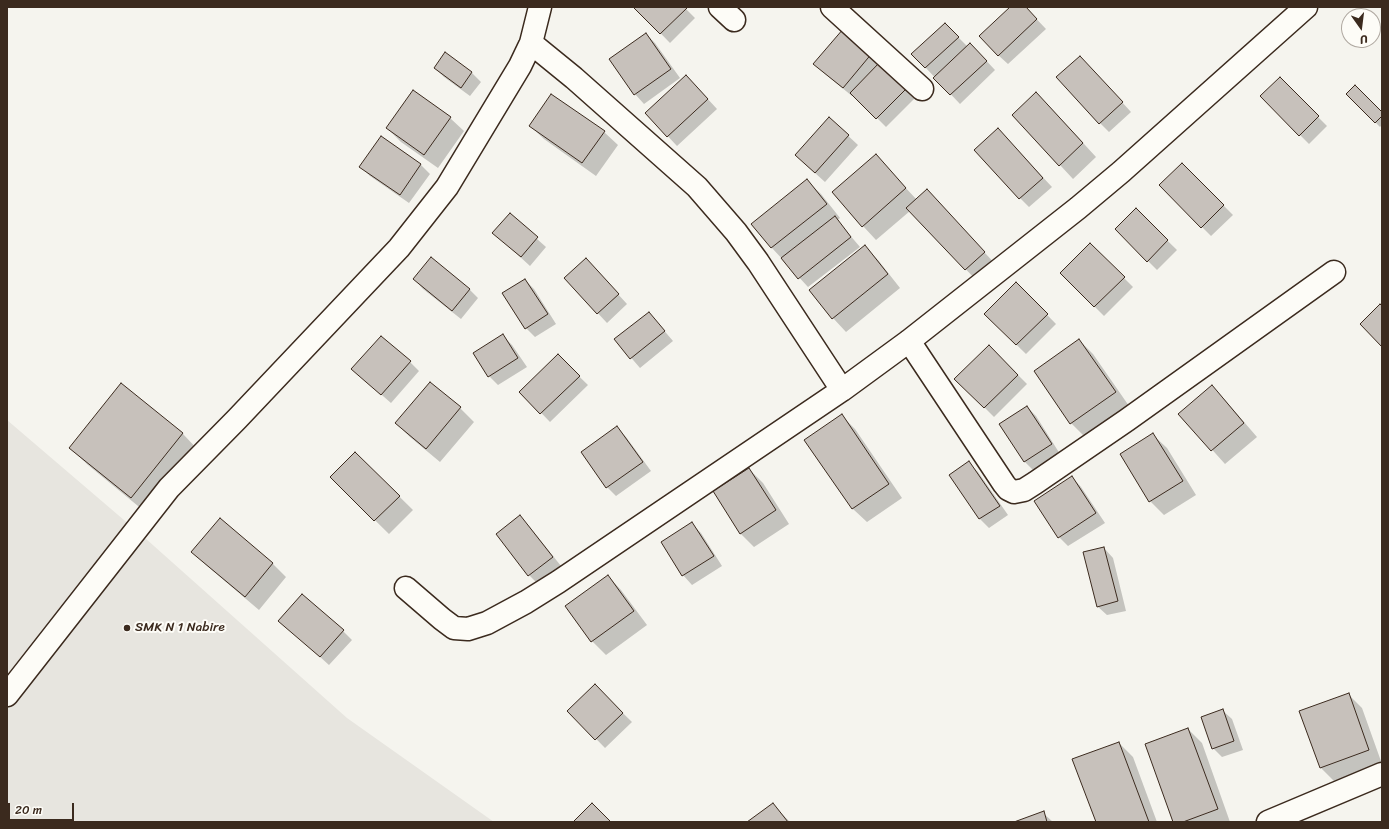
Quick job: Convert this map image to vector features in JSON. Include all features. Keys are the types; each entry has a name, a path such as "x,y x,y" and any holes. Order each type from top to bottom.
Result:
{"street":[{"path":"7,695 169,488 237,419 399,248 447,186 520,66 531,43 540,7"},
{"path":"832,7 922,89"},
{"path":"406,588 454,628 468,629 487,623 526,602 558,582 842,390 909,341 1109,182 1306,7"},
{"path":"531,43 574,78 685,175 710,202 736,232 758,262 842,390"},
{"path":"909,341 1004,484 1008,489 1014,492 1024,490 1035,483 1127,420 1334,272"},
{"path":"1268,822 1382,774"}],"shaded area":[{"name":"SMK N 1 Nabire","path":"7,420 145,538 347,718 494,822 7,822"}],"building":[{"path":"633,7 686,7 687,8 660,34"},
{"path":"1010,7 1026,7 1037,19 998,56 979,36"},
{"path":"945,23 959,37 925,68 911,54"},
{"path":"844,28 873,52 843,88 813,64"},
{"path":"646,33 671,69 634,95 609,59"},
{"path":"970,43 987,61 950,95 933,78"},
{"path":"445,52 472,72 461,88 434,68"},
{"path":"1080,56 1123,102 1099,124 1056,77"},
{"path":"881,61 908,87 876,119 850,93"},
{"path":"686,75 708,99 667,137 645,113"},
{"path":"1280,77 1319,116 1299,136 1260,96"},
{"path":"1355,85 1382,112 1382,116 1375,123 1346,94"},
{"path":"413,90 451,117 424,155 386,128"},
{"path":"1036,92 1083,143 1059,166 1012,115"},
{"path":"551,94 605,131 582,163 529,126"},
{"path":"829,117 849,135 815,173 795,155"},
{"path":"998,128 1043,178 1019,199 974,150"},
{"path":"381,136 421,164 400,195 359,167"},
{"path":"876,154 906,188 862,227 832,192"},
{"path":"1182,163 1224,205 1201,228 1159,185"},
{"path":"807,179 827,204 771,248 751,224"},
{"path":"927,189 985,252 965,270 906,208"},
{"path":"1136,208 1168,240 1147,262 1115,229"},
{"path":"510,213 538,237 521,257 492,233"},
{"path":"835,216 851,237 798,279 781,258"},
{"path":"1090,243 1125,277 1094,307 1060,273"},
{"path":"865,245 888,274 832,319 809,290"},
{"path":"431,257 470,289 452,311 413,279"},
{"path":"586,258 619,294 597,314 564,278"},
{"path":"525,279 548,314 525,329 502,293"},
{"path":"1016,282 1048,314 1016,345 984,314"},
{"path":"1380,304 1382,306 1382,347 1360,324"},
{"path":"649,312 665,331 630,359 614,339"},
{"path":"503,334 518,358 488,377 473,353"},
{"path":"381,336 411,361 381,395 351,369"},
{"path":"1079,339 1116,392 1070,424 1034,371"},
{"path":"989,345 1018,375 984,408 954,379"},
{"path":"558,354 580,376 540,414 519,392"},
{"path":"430,382 461,407 426,449 395,423"},
{"path":"121,383 183,433 131,498 69,448"},
{"path":"1212,385 1244,423 1211,451 1178,414"},
{"path":"1027,406 1052,444 1024,462 999,424"},
{"path":"842,414 889,484 852,509 804,440"},
{"path":"617,426 643,462 606,488 581,452"},
{"path":"1153,433 1183,481 1149,502 1120,454"},
{"path":"355,452 400,496 374,521 330,477"},
{"path":"969,461 1000,506 979,519 949,475"},
{"path":"749,468 776,510 740,534 713,491"},
{"path":"1072,476 1096,513 1058,538 1034,501"},
{"path":"520,515 553,557 528,576 496,534"},
{"path":"220,518 273,563 245,597 191,552"},
{"path":"692,522 714,556 682,576 661,542"},
{"path":"1104,547 1118,601 1097,607 1083,552"},
{"path":"608,575 634,611 591,642 565,606"},
{"path":"302,594 344,630 320,657 278,621"},
{"path":"595,684 623,713 595,740 567,711"},
{"path":"1349,693 1369,750 1320,768 1299,711"},
{"path":"1223,709 1234,741 1212,749 1201,717"},
{"path":"1188,728 1218,809 1183,822 1173,822 1145,744"},
{"path":"1119,742 1149,822 1096,822 1072,759"},
{"path":"592,803 611,822 573,822"},
{"path":"773,803 788,822 747,822"},
{"path":"1044,811 1047,822 1014,822"}],"place":[{"name":"SMK N 1 Nabire","path":"127,628"}]}
